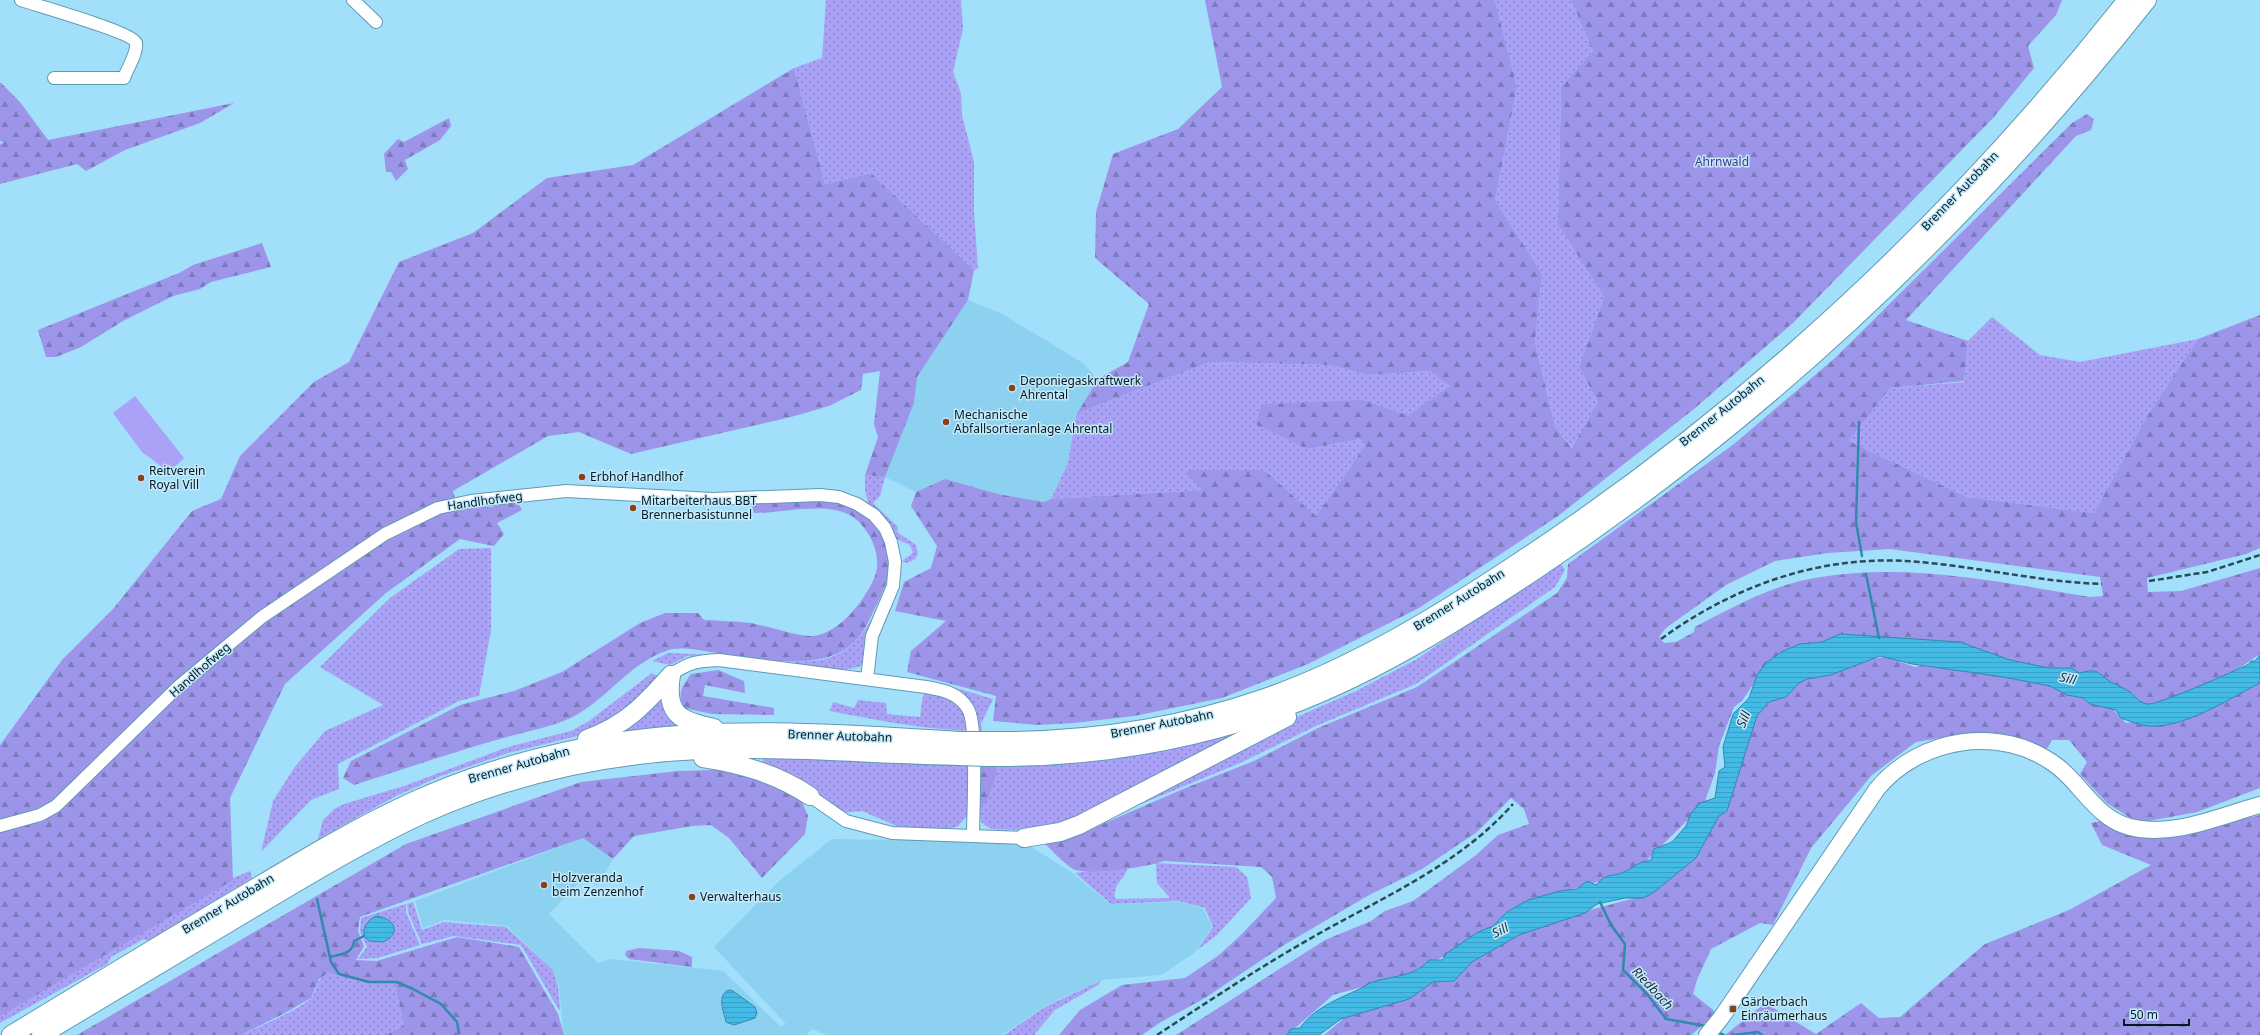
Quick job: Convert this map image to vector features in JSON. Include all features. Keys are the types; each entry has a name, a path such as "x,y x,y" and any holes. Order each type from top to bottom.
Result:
{"highway":[{"name":"Brenner Autobahn","path":"41,1035 306,877 422,815 483,791 548,772 588,763 664,752 771,749 987,749 1047,740 1106,735 1174,723 1241,706 1308,681 1364,656 1474,592 1616,494 1699,431 1813,335 1900,253 1987,163 2062,79 2127,0"},
{"name":"Brenner Autobahn","path":"987,749 1036,757 1093,752 1167,741 1236,724 1272,712 1352,679 1400,654 1458,620 1589,534 1682,465 1786,379 1889,286 1998,175 2090,70 2147,0"},
{"path":"671,675 669,699 672,708 678,715 700,725 739,733"},
{"path":"527,761 616,727 641,708 671,675"},
{"path":"1024,838 1060,832 1084,822 1312,704 1352,679"},
{"name":"Brenner Autobahn","path":"10,1035 333,842 422,798 472,778 527,761 616,742 666,736 739,733 959,749"},
{"path":"664,752 744,766 778,778 810,796"}],"main road":[{"path":"1707,1035 1721,1018 1877,789 1898,768 1927,751 1960,742 1984,741 2006,744 2033,752 2050,761 2069,776 2105,815 2123,825 2138,829 2159,830 2178,828 2260,805"}],"street":[{"path":"21,0 130,36 135,41 136,48 124,78 54,78"},
{"path":"354,0 376,22"},
{"name":"Handlhofweg","path":"0,826 40,815 56,806 179,686 262,617 292,596 378,539 408,522 444,507 471,501 566,491 722,499 828,496 858,504 874,515 885,528 892,542 896,562 893,586 872,636 867,679"},
{"path":"671,675 683,666 698,661 719,660 867,679 943,691 957,697 968,709 973,728 973,835"},
{"path":"810,796 846,821 902,835 973,835 1024,838"}],"shaded area":[{"path":"826,0 961,0 963,29 953,72 961,93 962,115 974,162 974,213 978,268 974,270 871,173 825,184 794,68 822,58"},
{"path":"1495,0 1571,0 1593,51 1561,87 1558,223 1604,297 1579,367 1598,402 1573,448 1555,427 1535,342 1542,274 1495,200 1517,87"},
{"path":"968,300 1000,313 1067,353 1083,363 1098,379 1076,415 1068,463 1051,499 1044,502 998,494 945,479 916,492 885,477 914,403 917,377"},
{"path":"1992,317 2040,355 2080,362 2198,339 2147,416 2094,513 1967,497 1849,441 1890,388 1964,382 1968,341"},
{"path":"1210,362 1331,365 1367,375 1430,371 1451,386 1408,415 1363,400 1308,449 1360,439 1365,446 1316,516 1264,470 1188,477 1205,490 1051,499 1068,463 1076,415"},
{"path":"135,396 184,458 169,472 142,452 113,413"},
{"path":"865,475 885,477 880,496 873,503 898,527 897,532 916,545 918,554 915,559 907,563 902,561 913,553 910,545 892,537 869,506 865,490"},
{"path":"491,548 491,630 479,696 459,701 338,764 339,789 311,800 261,852 273,801 294,768 325,731 383,705 320,667 390,598 459,549"},
{"path":"1560,562 1565,570 1555,587 1416,684 1316,726 1240,763 1059,838 1025,834 1019,830 991,829 982,823 978,813 977,765 1292,719 1356,691 1417,659"},
{"path":"881,604 861,666 845,670 837,670 795,665 795,662 826,658 838,654 848,648 865,630"},
{"path":"668,653 714,655 687,656 670,665 652,661"},
{"path":"652,673 659,677 641,703 590,733 508,753 441,776 396,796 318,839 323,820 334,809 344,804 404,786 508,747 571,731 589,721"},
{"path":"935,682 993,699 981,724 982,731 963,731 887,722 830,711 833,702 854,708 858,700 886,703 887,714 920,717 923,695 933,692"},
{"path":"666,686 691,727 601,738"},
{"path":"764,755 969,766 967,816 958,826 946,830 914,830 899,827 862,811 841,813 762,767"},
{"path":"583,838 613,859 598,885 580,881 549,914 598,963 612,959 723,971 781,1027 786,1024 714,947 779,881 832,839 1024,842 1071,872 1110,904 1178,902 1203,908 1212,927 1194,953 1161,975 1101,980 1045,1006 1002,1035 828,1035 812,1029 806,1035 565,1035 563,1029 559,985 553,970 507,926 445,920 423,928 415,901"},
{"path":"1156,863 1236,867 1247,877 1251,898 1217,935 1197,950 1213,927 1205,908 1178,901 1111,904 1075,873 1127,866 1125,874 1116,888 1115,899 1170,898 1157,883"},
{"path":"250,871 252,878 148,941 144,939 111,957 107,964 0,1023 0,1012 233,878"},
{"path":"413,902 422,930 444,922 506,927 553,970 558,986 560,1009 559,1010 521,945 454,936 422,944 408,912 407,904"},
{"path":"406,904 406,912 420,945 378,958 358,959 367,947 360,932 361,918"},
{"path":"328,973 364,981 394,981 404,1025 386,1035 241,1035 278,1018 306,1002 311,998 320,979"},
{"path":"1102,980 1098,985 1055,1010 1034,1035 1004,1035 1045,1007"}],"green space":[{"name":"Ahrnwald","path":"1205,0 1495,0 1517,87 1495,200 1542,274 1535,342 1555,427 1572,448 1598,402 1579,367 1604,297 1558,224 1561,87 1593,51 1571,0 2062,0 2056,15 2028,46 2034,68 1993,118 1794,322 1694,409 1558,516 1419,608 1308,664 1222,698 1134,716 1074,723 1037,725 993,721 996,696 907,672 911,651 946,621 895,611 904,582 931,568 937,546 911,506 916,492 945,479 998,494 1044,502 1051,499 1204,490 1188,477 1187,470 1264,470 1316,516 1365,446 1360,439 1308,449 1255,424 1262,404 1363,400 1408,415 1450,386 1430,371 1367,375 1331,365 1210,362 1076,415 1098,379 1128,362 1149,304 1095,258 1096,212 1113,154 1178,129 1222,87"},
{"path":"794,68 825,184 871,173 974,270 968,300 917,377 914,403 885,477 865,475 878,437 874,424 880,371 863,374 861,390 829,406 791,417 631,454 579,432 548,436 453,491 457,505 491,507 517,501 522,510 497,523 504,534 494,546 460,539 386,593 285,684 230,798 233,880 0,1016 0,745 62,660 113,609 192,511 221,499 240,456 314,382 349,362 399,262 473,233 547,178 633,165"},
{"path":"0,82 20,102 48,140 234,103 200,123 125,150 86,171 77,164 0,184 0,144 4,143 0,141"},
{"path":"2087,114 2094,119 2091,130 2076,136 1906,320 1968,341 1964,381 1890,388 1849,441 1967,497 2094,513 2147,416 2198,339 2260,315 2260,548 2246,554 2147,578 2148,592 2181,591 2260,568 2260,654 2223,679 2150,706 1942,642 1756,680 1742,701 1734,707 1719,746 1715,773 1704,804 1641,866 1625,874 1531,901 1457,950 1406,975 1333,995 1287,1035 1176,1035 1325,940 1371,921 1385,911 1413,901 1476,855 1498,835 1529,824 1524,809 1511,798 1477,832 1422,869 1371,894 1284,945 1205,998 1161,1022 1142,1035 1059,1035 1080,1010 1122,985 1185,978 1219,955 1241,935 1276,898 1272,877 1261,867 1164,861 1145,866 1118,870 1091,872 1080,871 1069,866 1045,844 1082,833 1183,789 1254,761 1318,728 1417,687 1557,593 1567,578 1568,564 1734,444 1835,358 2072,123","holes":["1890,549 2100,577 2103,596 2090,597 1987,580 1918,573 1884,572 1815,578 1799,581 1768,591 1695,627 1694,632 1676,642 1664,643 1659,637 1666,628 1726,585 1775,561 1828,553"]},
{"path":"449,118 451,126 440,140 405,160 408,169 396,181 391,172 386,172 384,154 398,139 404,142"},
{"path":"262,243 271,267 211,282 200,289 173,296 123,321 81,347 56,357 46,357 38,330 179,273 193,265"},
{"path":"829,500 845,504 866,515 881,534 888,553 889,562 887,580 867,624 856,640 842,651 825,658 807,661 786,661 766,660 688,649 666,651 653,656 642,663 590,706 578,714 560,722 478,745 354,785 343,778 351,761 460,705 514,691 562,672 640,623 665,613 698,613 704,620 750,623 805,636 822,634 832,629 842,622 859,603 872,583 876,573 877,556 875,547 866,531 855,518 838,511 815,508 754,513 751,502"},
{"path":"1886,657 1915,667 1944,662 2053,684 2111,707 2126,723 2188,714 2260,680 2260,788 2197,812 2138,823 2107,803 2080,774 2087,762 2069,740 2052,740 2046,750 2013,736 1971,733 1916,742 1872,775 1811,848 1773,925 1760,923 1711,949 1697,980 1693,994 1717,1013 1691,1035 1324,1035 1354,1010 1545,922 1650,894 1700,842 1751,716 1777,693 1835,663"},
{"path":"718,670 744,681 745,693 705,685 703,696 774,708 774,715 712,714 684,708 681,694 685,683 691,674"},
{"path":"981,766 995,766 997,773 986,803 982,805 979,793"},
{"path":"750,769 799,795 808,816 805,834 762,878 729,838 711,825 692,826 634,836 613,859 583,838 360,917 358,931 364,946 356,960 377,961 457,937 519,947 558,1014 564,1035 386,1035 404,1025 394,981 364,981 328,973 319,979 311,998 241,1035 77,1035 406,844 581,782 678,771"},
{"path":"2260,815 2260,1035 1725,1035 1765,1003 1816,1034 1861,1003 1879,1018 1900,1017 1985,944 2069,910 2151,865 2102,845 2091,823 2101,821 2123,832 2151,838"},
{"path":"639,948 679,951 692,957 692,967 629,959 625,955 626,951"}],"water":[{"name":"Sill","path":"1840,634 1960,642 2010,660 2049,668 2072,668 2079,673 2094,671 2130,692 2141,702 2147,704 2165,700 2213,680 2249,664 2251,661 2255,661 2260,655 2260,683 2206,712 2191,718 2162,726 2148,726 2121,718 2116,710 2090,704 2083,698 2067,695 2050,686 2003,677 1912,664 1880,656 1831,675 1807,679 1799,683 1786,697 1769,702 1757,716 1727,811 1719,816 1696,858 1653,893 1643,898 1625,898 1597,904 1585,913 1519,935 1472,962 1454,981 1433,982 1409,999 1341,1019 1319,1035 1287,1035 1291,1029 1300,1028 1311,1016 1324,1006 1370,983 1411,972 1424,965 1429,960 1442,960 1447,953 1478,932 1493,926 1507,912 1528,900 1560,891 1577,889 1587,881 1596,885 1607,876 1620,874 1639,864 1651,860 1654,849 1672,842 1686,826 1691,813 1700,803 1715,798 1719,771 1725,767 1723,747 1733,714 1749,698 1757,675 1767,662 1783,651 1800,644 1822,642"},
{"path":"376,916 388,920 394,926 393,934 383,942 369,941 364,936 366,924"},
{"path":"729,990 733,991 755,1007 757,1013 755,1018 734,1025 726,1022 722,1000 725,992"}],"waterway":[{"path":"1859,422 1856,522 1862,556"},
{"path":"1866,574 1879,638"},
{"path":"317,899 331,962 339,974 369,982 397,982 413,989 441,1004 457,1022 459,1033"},
{"name":"Riedbach","path":"1600,902 1611,925 1625,944 1623,970 1647,994 1666,1019 1706,1026"},
{"path":"330,957 346,953 351,949 354,941 364,936"},
{"name":"Riedbach","path":"1717,1032 1724,1035"},
{"name":"Riedbach","path":"1733,1035 1758,1032 1762,1035"}],"railway":[{"path":"2149,581 2207,572 2260,555"},
{"path":"1661,639 1720,602 1751,588 1783,576 1850,562 1884,560 1942,564 2079,583 2102,584"},
{"path":"1157,1035 1274,960 1393,893 1444,862 1469,845 1492,826 1513,804"}],"place":[{"name":"Deponiegaskraftwerk Ahrental","path":"1012,388"},
{"name":"Mechanische Abfallsortieranlage Ahrental","path":"946,422"},
{"name":"Erbhof Handlhof","path":"582,477"},
{"name":"Reitverein Royal Vill","path":"141,478"},
{"name":"Mitarbeiterhaus BBT Brennerbasistunnel","path":"633,508"},
{"name":"Holzveranda beim Zenzenhof","path":"544,885"},
{"name":"Verwalterhaus","path":"692,897"},
{"name":"Gärberbach Einräumerhaus","path":"1733,1009"}]}
